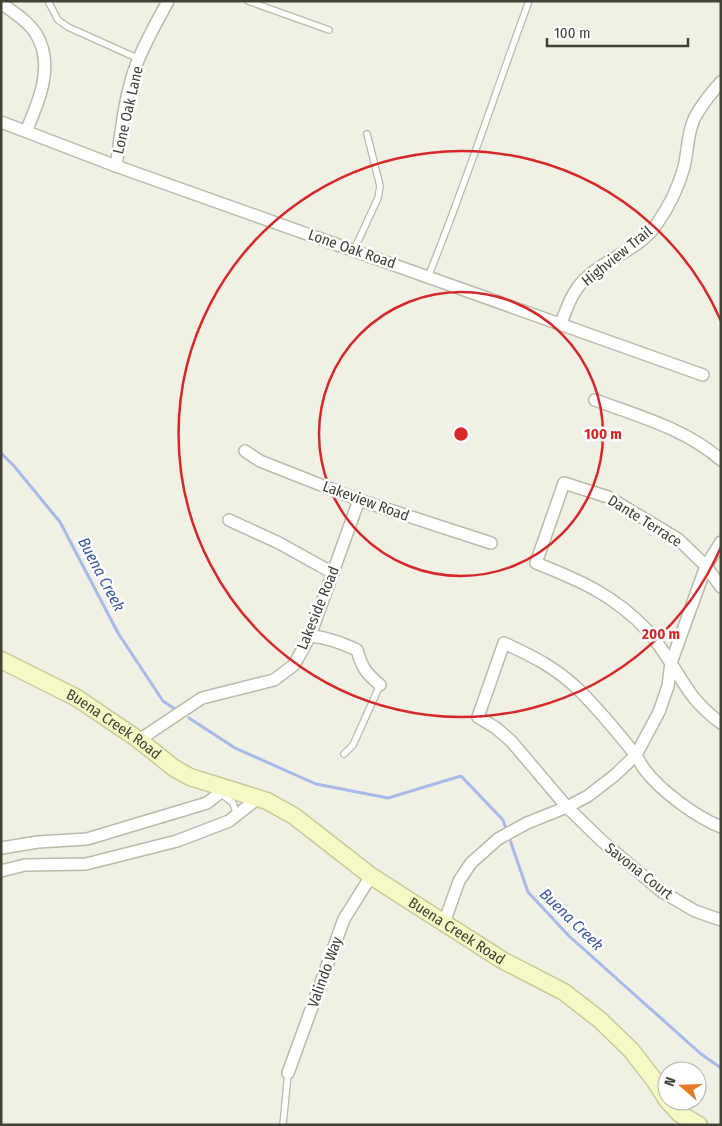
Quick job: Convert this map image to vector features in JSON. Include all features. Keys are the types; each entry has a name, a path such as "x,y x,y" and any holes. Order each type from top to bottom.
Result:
{"main road":[{"name":"Buena Creek Road","path":"1,660 77,698 139,740 174,768 190,778 222,791 266,801 294,816 371,876 502,960 564,992 582,1004 632,1050 657,1084"},
{"name":"Buena Creek Road","path":"677,1111 698,1125"}],"street":[{"name":"Lone Oak Lane","path":"116,166 124,113 134,72 168,1"},
{"path":"1,3 36,32 44,48 46,70 35,110 26,131"},
{"name":"Highview Trail","path":"561,324 570,298 583,280 633,248 655,227 674,198 684,166 688,139 694,119 705,100 721,82"},
{"name":"Lone Oak Road","path":"1,122 116,166 703,375"},
{"path":"594,400 665,426 711,451 721,460"},
{"name":"Lakeview Road","path":"244,451 260,461 359,500 491,543"},
{"name":"Dante Terrace","path":"671,663 646,630 610,597 579,580 536,563 564,483 608,497 678,539 706,566"},
{"name":"Lakeside Road","path":"139,740 202,698 274,680 294,665 310,636 359,500"},
{"path":"230,520 279,543 333,573"},
{"path":"444,923 459,882 471,863 502,836 527,823 568,808 588,796 616,775 636,755 660,712 668,686 671,663 706,566 721,542"},
{"path":"706,566 721,587"},
{"path":"310,636 336,641 357,650 362,667 380,685"},
{"name":"Savona Court","path":"636,755 580,691 557,671 543,661 504,643 478,717 496,728 511,741 568,808 602,841 661,891 695,911 721,920"},
{"path":"671,663 692,695 721,724"},
{"path":"636,755 645,770 679,803 710,823 721,827"},
{"path":"1,848 38,842 87,838 207,803 222,791"},
{"path":"1,871 25,865 86,864 177,841 229,821 257,799"},
{"name":"Valindo Way","path":"288,1073 344,919 371,876"}],"lane":[{"path":"48,1 58,20 68,27 139,59"},
{"path":"248,1 329,30"},
{"path":"428,277 453,216 529,1"},
{"path":"354,250 378,198 380,186 367,134"},
{"path":"344,754 353,745 380,685"},
{"path":"222,791 233,803 237,816"},
{"path":"283,1125 288,1073"}],"waterway":[{"name":"Buena Creek","path":"1,453 60,522 118,633 163,701 175,709"},
{"name":"Buena Creek","path":"189,718 235,748 316,784 388,798 461,776 503,820 528,892 569,936 701,1054 721,1068"}]}
